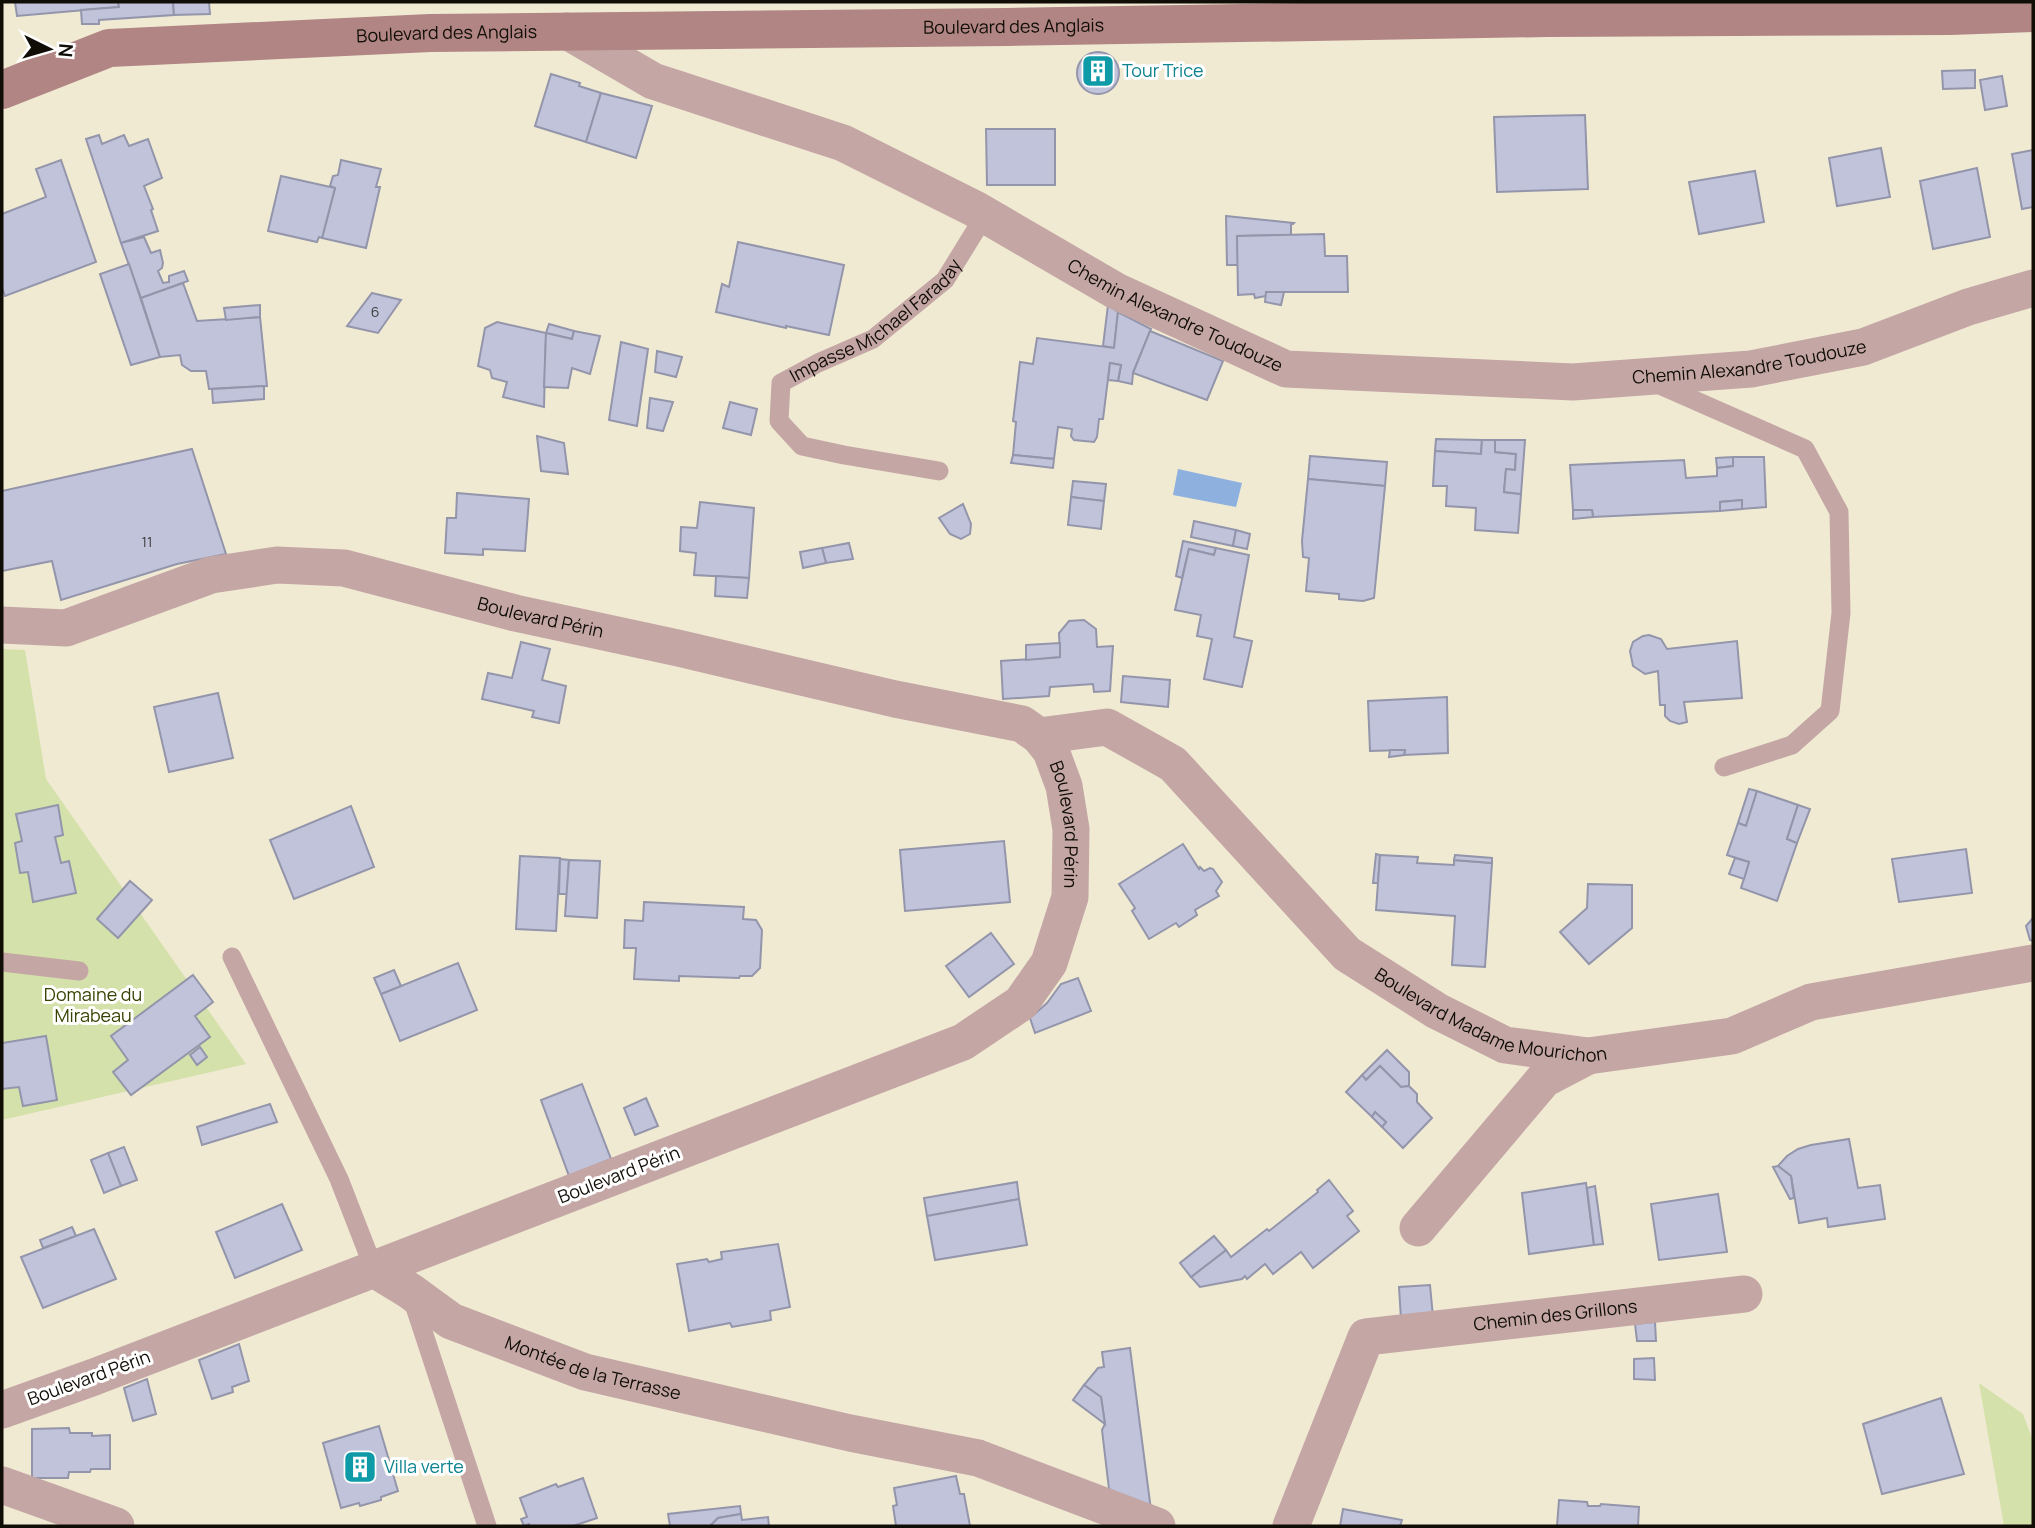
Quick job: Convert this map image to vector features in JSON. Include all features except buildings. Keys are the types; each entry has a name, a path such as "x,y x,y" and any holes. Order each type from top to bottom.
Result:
{"street":[{"name":"Boulevard des Anglais","path":"2,90 109,48 430,33 1021,27 1615,9 1948,8 2033,13"},
{"name":"Chemin Alexandre Toudouze","path":"568,31 653,81 843,143 985,215 1116,291 1286,369 1573,382 1751,369 1863,347 1968,307 2033,288"},
{"name":"Boulevard Périn","path":"2,625 53,638 211,575 277,565 344,568 515,613 895,699 1022,724 1039,736 1051,751 1063,786 1071,829 1070,897 1049,963 1021,1003 963,1042 2,1410"},
{"name":"Boulevard Madame Mourichon","path":"1039,736 1107,727 1173,764 1347,954 1437,1011 1505,1045 1588,1056 1732,1036 1811,1002 2033,963"},
{"path":"1418,1228 1544,1079 1588,1056"},
{"name":"Montée de la Terrasse","path":"374,1269 451,1321 585,1372 850,1433 978,1458 1157,1526"},
{"name":"Chemin des Grillons","path":"1291,1526 1366,1337 1744,1294"},
{"path":"2,1485 116,1526"}],"lane":[{"name":"Impasse Michael Faraday","path":"939,471 844,456 802,446 779,421 781,383 873,339 945,280 985,215"},
{"path":"1642,377 1805,449 1839,512 1841,613 1830,710 1791,746 1724,767"},
{"path":"232,957 339,1179 374,1269"},
{"path":"2,962 79,971"},
{"path":"410,1291 487,1526"}],"green space":[{"name":"Domaine du Mirabeau","path":"2,649 25,650 46,779 246,1064 2,1120"},
{"path":"1979,1383 2023,1414 2033,1441 2033,1526 2004,1526"}],"water":[{"path":"1178,469 1242,483 1236,507 1173,495"}],"place":[{"name":"Tour Trice","path":"1098,71"},
{"name":"Villa verte","path":"360,1467"}]}
